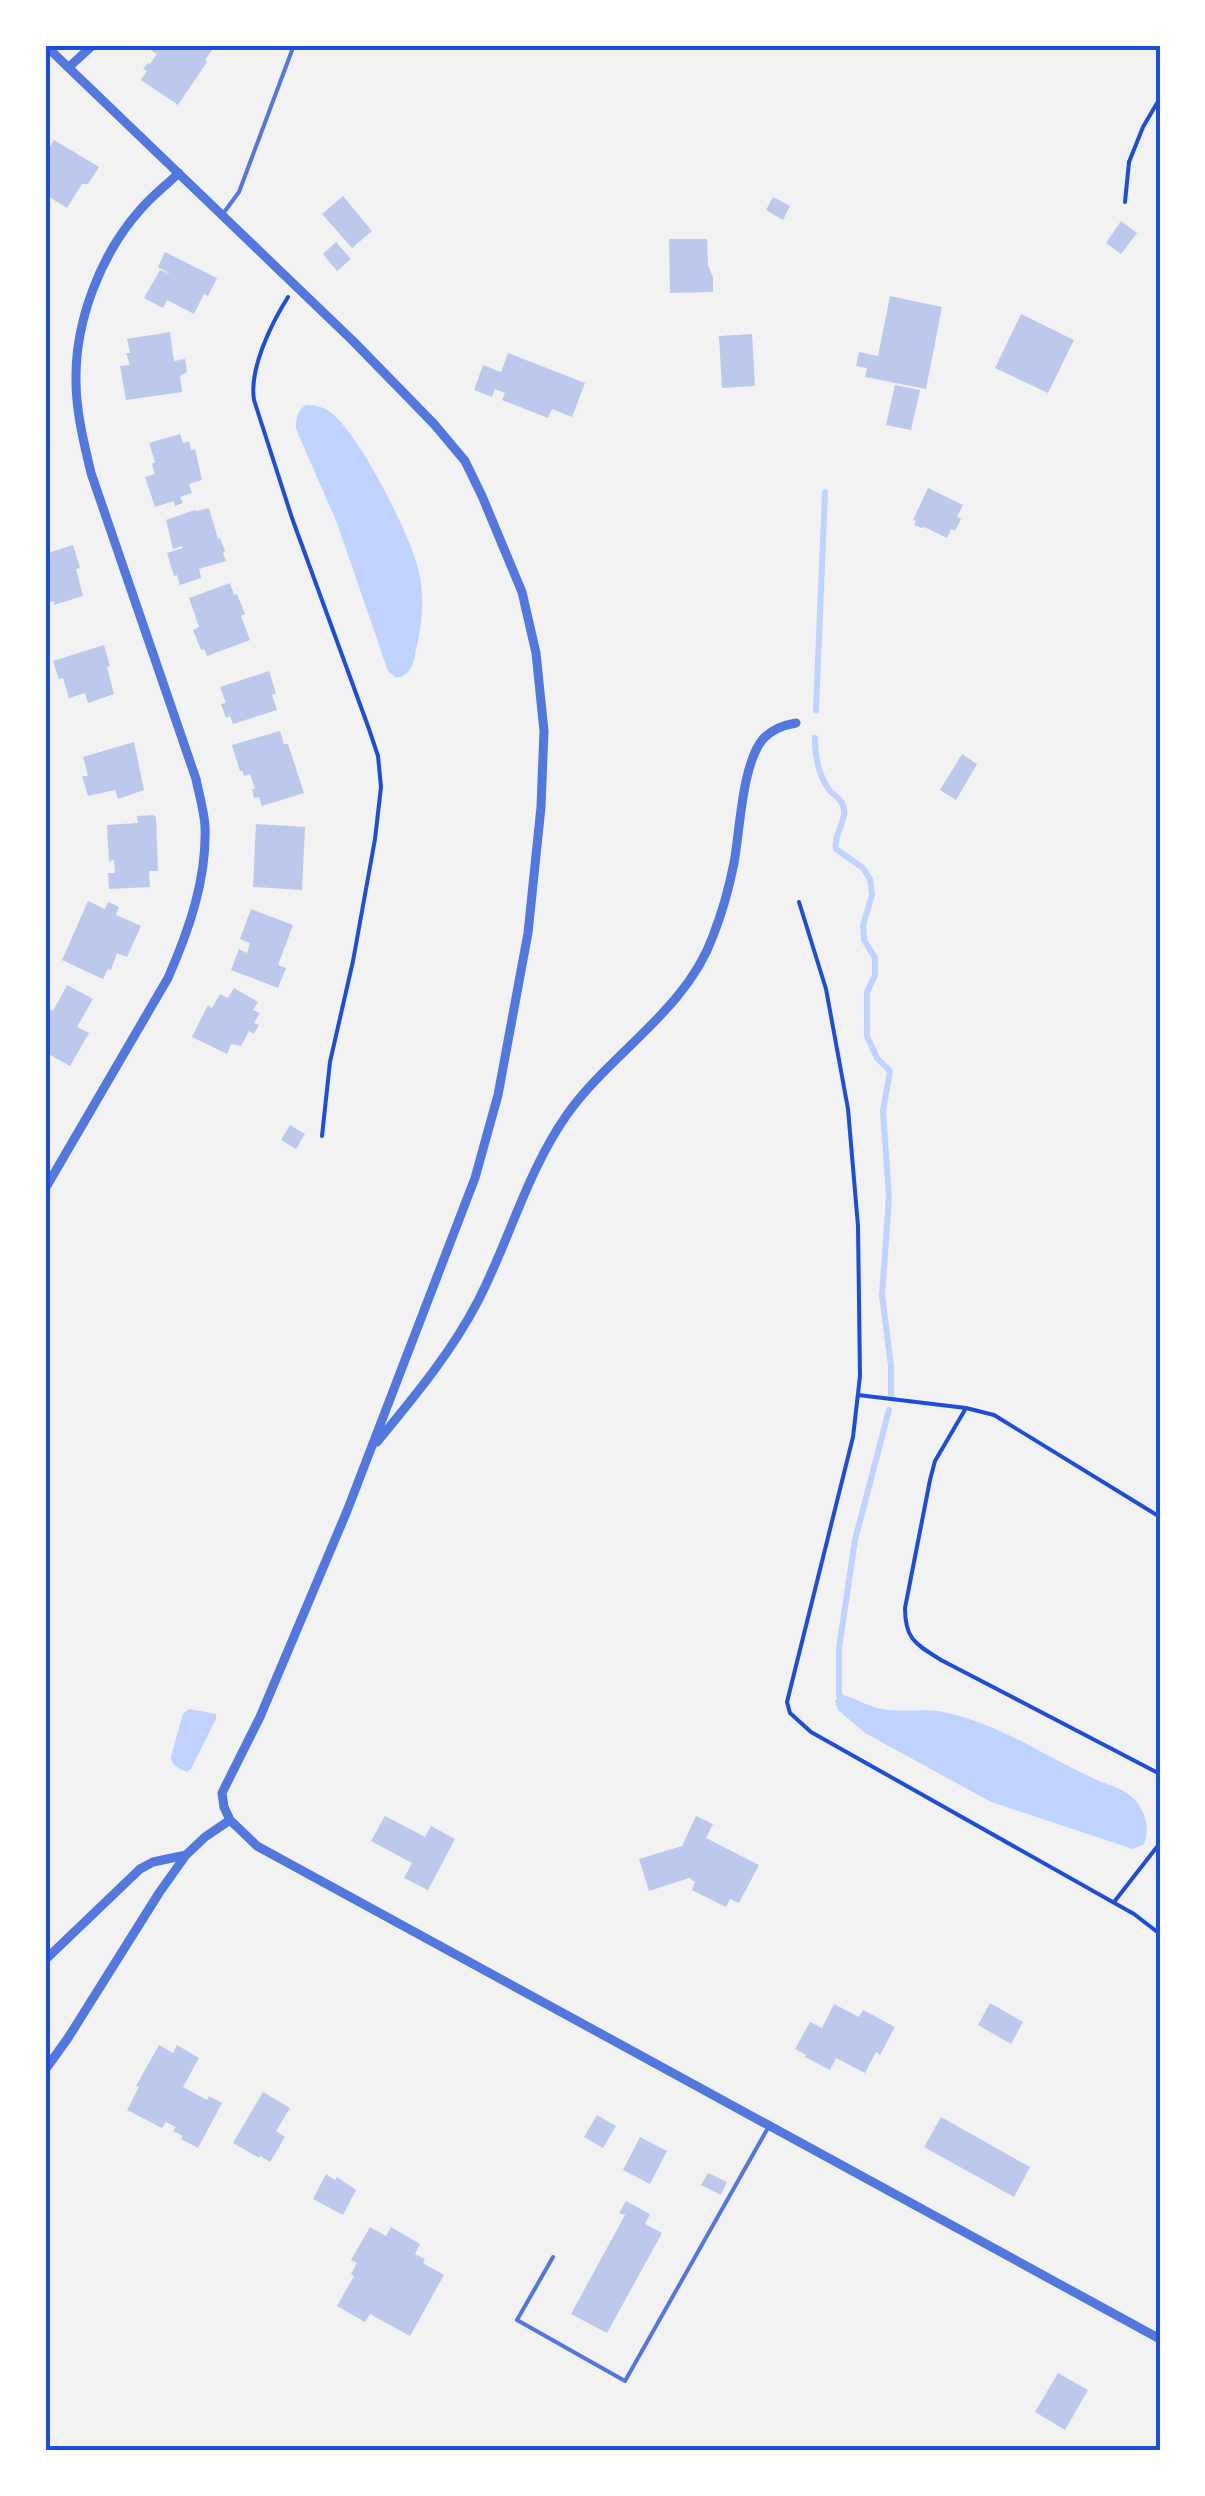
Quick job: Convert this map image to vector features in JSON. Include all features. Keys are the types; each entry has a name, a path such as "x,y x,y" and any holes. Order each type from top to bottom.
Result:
{"street":[{"path":"45,45 295,285 422,412 465,461 522,592 536,653 544,731 541,807 528,932 498,1095 475,1178 348,1511 260,1716 222,1793 230,1820 257,1846 1160,2339"},
{"path":"69,67 93,45"},
{"path":"45,1189 168,978 184,942 204,864 205,823 196,780 92,473 82,438 76,383 78,340 104,263 140,210 179,173"},
{"path":"372,1448 447,1353 478,1301 564,1118 595,1078 651,1026 696,971 724,906 756,750 772,731 796,724"},
{"path":"45,2070 186,1855 230,1820"},
{"path":"45,1960 140,1869 186,1855"}],"lane":[{"path":"222,215 238,192 294,45"},
{"path":"553,2256 517,2320 626,2382 769,2126"}],"path":[{"path":"1125,202 1129,162 1160,98"},
{"path":"295,285 277,314 256,370 254,400 292,518 370,729 381,787 353,961 330,1062 322,1136"},
{"path":"798,902 826,989 848,1109 858,1226 858,1395 853,1437 787,1702 790,1712 811,1732 1114,1902 1160,1934"},
{"path":"858,1395 994,1415 1160,1517"},
{"path":"966,1408 935,1461 930,1480 905,1608 905,1627 910,1638 941,1660 1160,1774"},
{"path":"1114,1902 1160,1843"}],"water":[{"path":"306,405 331,413 358,445 384,489 414,556 422,592 421,621 413,664 401,677 396,678 388,671 337,523 296,429 298,415"},
{"path":"839,1695 882,1709 935,1711 963,1717 1123,1791 1136,1801 1145,1816 1144,1844 1133,1849 991,1802 865,1733 838,1710 835,1701"},
{"path":"189,1709 216,1714 216,1719 187,1772 174,1764 171,1756 183,1714"}],"building":[{"path":"156,45 205,45 212,50 178,105 141,80 147,71 143,69 157,54 152,51"},
{"path":"54,140 99,167 67,208 46,195 51,186 45,182 45,155"},
{"path":"343,196 372,231 352,248 322,214"},
{"path":"773,197 790,206 783,220 766,210"},
{"path":"1121,221 1137,233 1121,254 1106,243"},
{"path":"669,239 707,239 713,292 670,293"},
{"path":"336,242 351,259 337,271 323,254"},
{"path":"165,252 217,278 194,314 167,300 163,308 144,298 160,270 171,274 158,267"},
{"path":"890,296 942,307 926,389 865,377 867,368 856,366 859,352 878,356"},
{"path":"1021,314 1074,340 1048,393 995,368"},
{"path":"170,332 174,361 185,359 187,372 180,376 182,392 126,400 120,366 130,365 127,339"},
{"path":"752,334 755,386 722,388 719,336"},
{"path":"508,353 585,383 572,417 552,409 548,418 502,400 505,393 495,389 492,397 474,390 483,365 501,372"},
{"path":"895,385 920,390 911,430 886,425"},
{"path":"180,434 183,443 189,441 191,450 195,449 202,480 189,484 192,493 180,497 183,503 175,506 174,501 155,507 145,477 155,474 149,443"},
{"path":"928,488 963,505 957,517 961,519 947,538 914,525"},
{"path":"209,508 226,561 199,569 201,578 180,585 167,553 183,548 173,549 166,520"},
{"path":"73,545 83,596 45,604 45,554"},
{"path":"230,583 245,614 241,616 250,640 207,656 193,630 199,627 189,598"},
{"path":"104,645 114,694 88,703 85,693 69,698 53,661"},
{"path":"269,671 277,710 233,724 221,704 226,703 220,687"},
{"path":"280,731 304,793 262,806 259,797 254,798 250,774 244,776 240,771 232,745"},
{"path":"134,742 144,790 118,799 115,790 88,796 82,776 88,776 83,757"},
{"path":"962,754 977,764 956,800 940,790"},
{"path":"153,815 158,871 149,871 150,887 109,889 108,873 115,873 114,859 109,862 107,825 138,823 137,816"},
{"path":"256,824 305,827 302,890 253,887"},
{"path":"88,901 105,909 108,902 119,907 116,915 141,926 127,957 117,953 103,979 62,960"},
{"path":"251,909 293,925 278,965 286,968 278,988 231,970 239,949 247,953 250,943 240,939"},
{"path":"67,985 93,999 77,1027 89,1033 70,1066 45,1052 45,1015 49,1009 53,1011"},
{"path":"234,988 258,1002 253,1010 260,1013 254,1023 259,1025 254,1034 249,1031 241,1046 231,1044 227,1054 192,1037 208,1005 212,1008 220,994 228,998"},
{"path":"290,1125 305,1134 296,1149 281,1140"},
{"path":"385,1816 425,1837 431,1826 455,1839 428,1890 404,1878 412,1863 371,1841"},
{"path":"696,1816 713,1824 706,1838 759,1865 739,1903 730,1899 726,1907 692,1890 695,1882 689,1878 649,1891 639,1859 682,1846"},
{"path":"990,2003 1023,2022 1011,2044 978,2025"},
{"path":"834,2004 859,2017 863,2010 895,2027 865,2073 836,2058 830,2070 795,2049 810,2022 822,2028"},
{"path":"159,2045 173,2053 177,2045 199,2058 183,2087 222,2103 198,2148 181,2139 183,2136 173,2131 176,2127 166,2122 162,2128 127,2110"},
{"path":"263,2092 290,2108 276,2131 285,2137 270,2162 233,2143"},
{"path":"597,2115 616,2126 603,2148 584,2137"},
{"path":"941,2117 1030,2167 1014,2197 924,2147"},
{"path":"640,2137 667,2151 650,2184 623,2170"},
{"path":"708,2173 727,2182 721,2195 701,2185"},
{"path":"326,2174 356,2190 343,2215 313,2199"},
{"path":"626,2201 650,2214 645,2224 662,2233 607,2333 571,2314 625,2215 619,2213"},
{"path":"370,2227 386,2236 391,2227 420,2244 415,2254 444,2275 410,2336 370,2314 365,2322 337,2306 354,2276 351,2274 357,2263 351,2260"},
{"path":"1058,2373 1088,2390 1065,2430 1035,2412"}],"waterway":[{"path":"816,710 825,492"},
{"path":"815,738 823,779 844,809 836,849 863,868 870,879 872,895 863,925 864,940 875,958 875,975 867,992 867,1036 877,1058 890,1071 883,1111 889,1198 882,1295 891,1395"},
{"path":"844,1700 839,1695 839,1648 855,1540 889,1410"}]}
